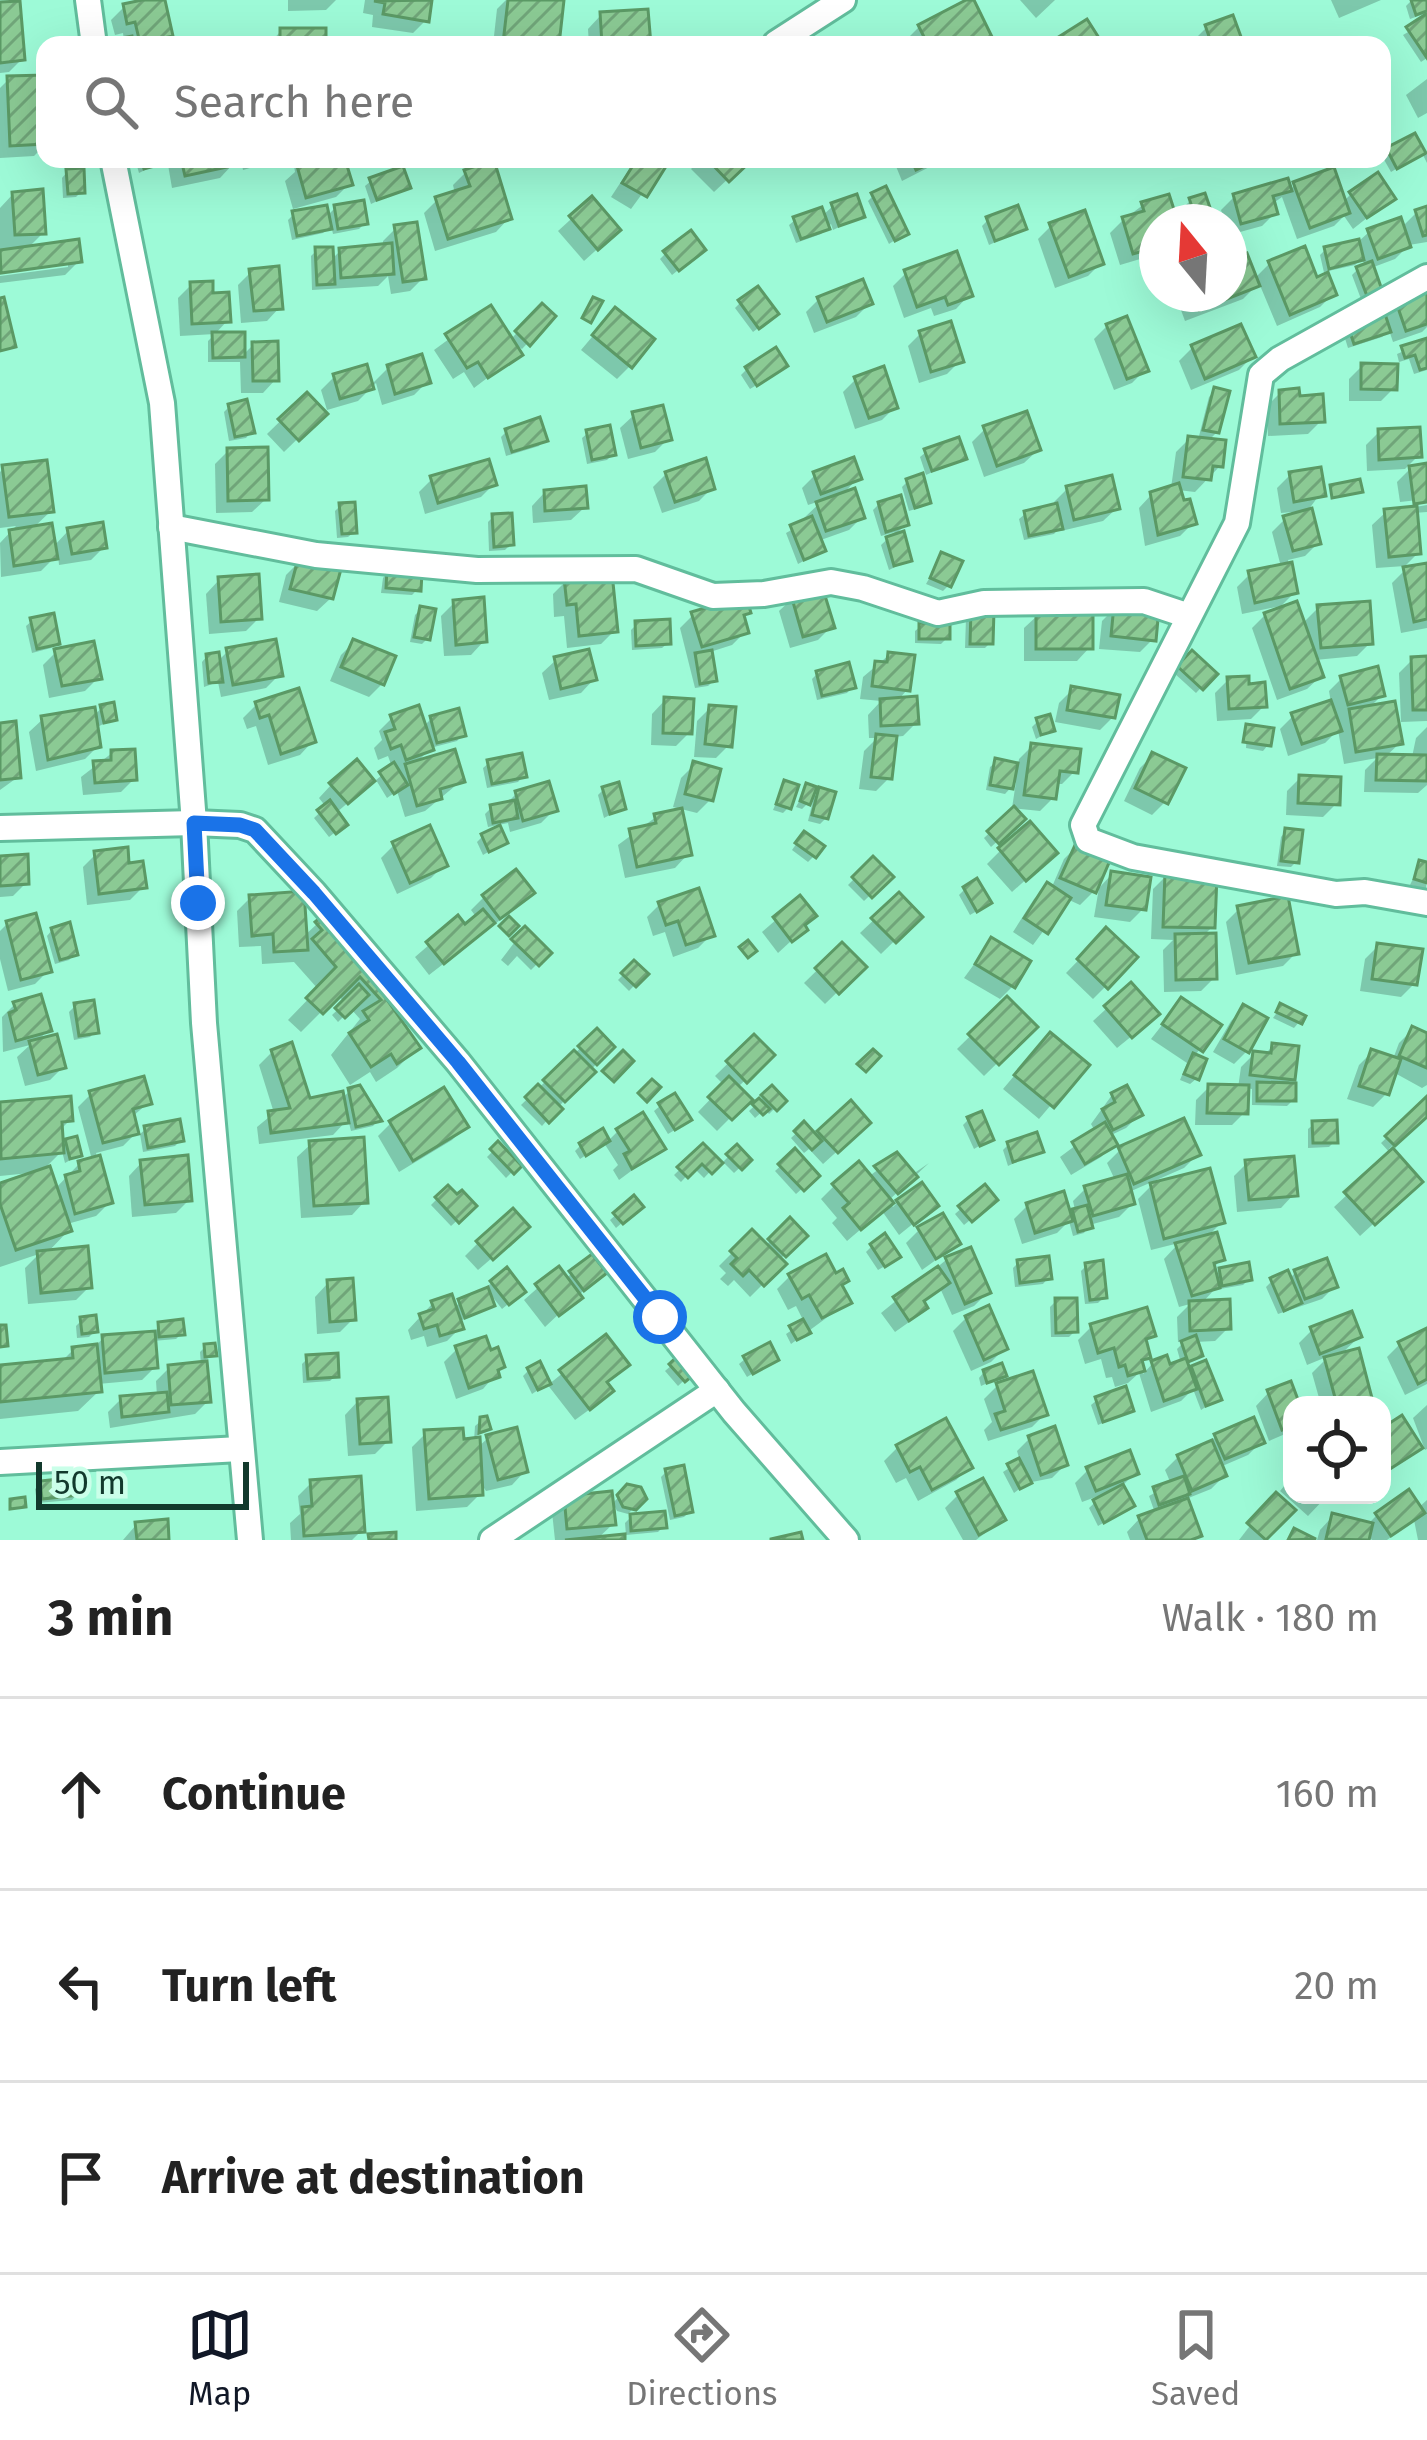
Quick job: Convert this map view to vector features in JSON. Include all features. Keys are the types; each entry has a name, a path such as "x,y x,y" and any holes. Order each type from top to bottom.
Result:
{"street":[{"path":"88,0 93,36"},
{"path":"787,36 843,0"},
{"path":"115,168 162,403 205,1023 250,1540"},
{"path":"1427,277 1280,359 1261,375 1237,524 1083,825 1088,840 1132,857 1336,894 1365,892 1427,903"},
{"path":"171,527 316,555 477,570 636,569 712,596 764,594 831,582 863,587 938,613 984,603 1144,602 1189,616"},
{"path":"0,828 194,823 255,830 458,1062 717,1390 846,1540"},
{"path":"492,1540 717,1390"},
{"path":"0,1462 240,1449"}],"building":[{"path":"165,0 173,36 138,36 135,22 127,24 123,4"},
{"path":"432,0 429,22 383,14 385,3 374,1"},
{"path":"508,0 564,0 560,36 504,36"},
{"path":"974,0 992,36 924,36 918,25"},
{"path":"1411,0 1427,0 1427,11 1416,15"},
{"path":"20,1 25,60 0,63 0,2"},
{"path":"648,9 650,36 601,36 600,12"},
{"path":"1233,15 1241,36 1209,36 1205,25"},
{"path":"1427,15 1427,58 1406,27"},
{"path":"1087,19 1098,36 1060,36"},
{"path":"280,28 326,28 326,36 280,36"},
{"path":"36,75 36,145 10,146 7,76"},
{"path":"1415,133 1426,153 1397,169 1391,145"},
{"path":"84,168 85,193 68,194 66,169"},
{"path":"183,168 222,168 185,176"},
{"path":"298,168 348,168 353,185 306,198"},
{"path":"404,168 411,188 377,200 369,178"},
{"path":"496,168 512,219 448,239 435,197 470,186 464,170"},
{"path":"631,168 665,168 647,197 622,183"},
{"path":"716,168 744,168 729,182"},
{"path":"1334,168 1350,213 1310,228 1293,182"},
{"path":"1378,172 1396,199 1367,218 1349,192"},
{"path":"1288,178 1292,191 1273,196 1278,214 1247,222 1247,204 1236,204 1233,194"},
{"path":"886,186 909,234 895,241 871,193"},
{"path":"43,189 46,234 15,235 12,192"},
{"path":"1205,193 1209,204 1191,204 1189,198"},
{"path":"857,194 865,217 839,226 831,203"},
{"path":"1169,194 1172,204 1142,204"},
{"path":"592,196 621,230 598,250 569,216"},
{"path":"364,200 368,224 338,229 334,205"},
{"path":"327,205 332,229 297,236 292,211"},
{"path":"1018,205 1027,229 995,241 986,217"},
{"path":"1427,206 1427,235 1423,236 1415,210"},
{"path":"822,207 830,229 801,239 793,217"},
{"path":"1085,210 1104,264 1069,277 1049,223"},
{"path":"1139,212 1139,252 1133,254 1122,217"},
{"path":"1401,217 1411,247 1378,259 1367,229"},
{"path":"417,222 426,279 403,282 394,225"},
{"path":"691,230 706,250 679,271 663,251"},
{"path":"79,239 82,262 1,273 0,250"},
{"path":"1359,239 1364,260 1329,269 1324,247"},
{"path":"392,243 394,274 341,278 339,248"},
{"path":"1305,246 1317,277 1328,272 1337,295 1290,315 1268,261"},
{"path":"315,247 333,247 335,284 317,285"},
{"path":"957,251 973,296 948,305 945,297 917,307 904,270"},
{"path":"1247,253 1260,286 1247,291"},
{"path":"1372,261 1382,290 1367,296 1356,267"},
{"path":"279,266 283,309 254,311 249,269"},
{"path":"863,279 873,304 827,322 817,297"},
{"path":"213,281 213,293 229,292 231,322 192,324 190,282"},
{"path":"758,286 779,314 759,329 738,300"},
{"path":"1427,292 1427,324 1406,331 1396,302"},
{"path":"4,297 16,347 0,351 0,298"},
{"path":"593,297 603,301 591,323 582,318"},
{"path":"542,303 556,316 530,346 515,331"},
{"path":"491,305 523,355 488,378 478,362 467,368 445,334"},
{"path":"615,307 655,339 632,368 592,335"},
{"path":"1384,311 1391,332 1354,344 1347,323"},
{"path":"1127,316 1149,371 1127,379 1106,324"},
{"path":"951,321 964,362 931,372 919,331"},
{"path":"1241,324 1256,357 1205,379 1191,345"},
{"path":"212,332 245,332 245,357 213,358"},
{"path":"1427,338 1427,368 1420,370 1415,355 1405,358 1401,346"},
{"path":"278,341 279,381 253,381 252,342"},
{"path":"776,347 788,366 757,386 745,367"},
{"path":"422,354 431,383 395,394 387,365"},
{"path":"1361,363 1398,364 1397,390 1361,389"},
{"path":"367,364 374,389 340,399 333,374"},
{"path":"884,366 898,408 869,418 854,377"},
{"path":"1214,387 1230,391 1219,433 1203,430"},
{"path":"1299,388 1300,396 1323,394 1325,422 1280,424 1279,390"},
{"path":"307,392 328,414 299,441 278,419"},
{"path":"247,399 255,433 235,437 228,404"},
{"path":"663,405 672,440 641,448 632,412"},
{"path":"1027,411 1041,450 997,466 983,426"},
{"path":"540,417 548,441 512,452 505,429"},
{"path":"610,425 616,455 592,460 586,430"},
{"path":"1420,427 1422,457 1379,460 1378,429"},
{"path":"1188,436 1226,440 1223,467 1213,466 1211,480 1183,477"},
{"path":"959,437 967,459 932,471 924,449"},
{"path":"268,447 269,500 228,501 227,448"},
{"path":"854,457 862,479 821,494 813,472"},
{"path":"706,458 715,489 675,502 665,472"},
{"path":"489,459 497,485 438,503 430,476"},
{"path":"47,460 54,512 9,517 2,465"},
{"path":"1427,463 1427,502 1414,504 1409,466"},
{"path":"1321,467 1326,496 1294,502 1289,472"},
{"path":"923,473 931,503 915,508 906,479"},
{"path":"1112,475 1120,509 1074,520 1066,486"},
{"path":"1360,479 1363,492 1332,498 1330,485"},
{"path":"1179,483 1184,500 1190,499 1197,524 1158,535 1150,492"},
{"path":"586,486 588,508 545,511 544,490"},
{"path":"855,488 865,518 826,531 816,502"},
{"path":"901,495 909,525 886,532 878,502"},
{"path":"355,502 357,533 342,534 339,503"},
{"path":"1057,503 1063,529 1029,536 1024,511"},
{"path":"1417,506 1421,554 1389,557 1384,509"},
{"path":"1312,508 1321,544 1293,551 1283,516"},
{"path":"512,513 514,545 494,547 492,514"},
{"path":"812,516 826,551 804,560 790,525"},
{"path":"103,522 107,548 72,554 67,528"},
{"path":"52,523 58,559 14,566 9,530"},
{"path":"904,531 912,561 894,566 886,537"},
{"path":"941,552 963,561 951,587 930,578"},
{"path":"298,559 341,569 333,599 290,589"},
{"path":"1292,562 1298,593 1255,603 1248,571"},
{"path":"1427,563 1427,619 1414,622 1403,567"},
{"path":"387,569 422,572 421,591 386,588"},
{"path":"612,573 618,632 579,636 576,604 567,605 564,578"},
{"path":"259,574 262,619 221,622 218,577"},
{"path":"822,586 835,628 803,637 791,595"},
{"path":"746,596 751,613 744,615 749,633 702,647 691,612"},
{"path":"484,597 487,642 456,645 453,600"},
{"path":"1297,601 1324,677 1290,689 1264,613"},
{"path":"1370,601 1373,644 1321,648 1317,605"},
{"path":"1114,605 1159,608 1156,641 1111,636"},
{"path":"420,606 436,609 430,640 414,637"},
{"path":"971,609 994,610 993,644 970,644"},
{"path":"1036,612 1093,612 1093,649 1036,649"},
{"path":"54,613 60,644 37,649 30,618"},
{"path":"670,619 671,644 636,646 635,621"},
{"path":"919,623 950,623 950,639 919,639"},
{"path":"276,639 283,676 233,685 226,648"},
{"path":"353,639 396,656 384,685 341,667"},
{"path":"94,641 102,679 62,686 54,649"},
{"path":"589,649 597,680 561,689 554,657"},
{"path":"712,650 717,681 700,684 695,653"},
{"path":"1192,650 1218,674 1203,690 1177,666"},
{"path":"219,652 223,682 209,683 206,654"},
{"path":"888,652 915,655 910,691 872,686 875,661 887,662"},
{"path":"1427,656 1427,710 1413,710 1411,657"},
{"path":"849,662 856,688 822,696 816,671"},
{"path":"1378,666 1385,696 1348,705 1340,676"},
{"path":"1249,676 1249,684 1265,682 1267,707 1229,709 1227,677"},
{"path":"1071,686 1120,695 1115,718 1067,710"},
{"path":"299,688 316,742 281,754 269,715 260,718 255,702"},
{"path":"917,696 919,724 881,726 880,699"},
{"path":"664,697 694,699 692,734 663,733"},
{"path":"1331,700 1342,731 1302,744 1291,713"},
{"path":"1395,701 1403,744 1356,752 1349,709"},
{"path":"114,702 117,720 104,723 100,705"},
{"path":"419,705 434,750 406,760 401,745 391,749 385,732 395,729 390,715"},
{"path":"709,705 736,707 732,747 705,744"},
{"path":"95,707 101,747 48,760 41,716"},
{"path":"459,708 466,736 437,743 430,716"},
{"path":"1050,714 1055,731 1041,735 1036,718"},
{"path":"16,721 21,778 0,780 0,723"},
{"path":"1246,724 1274,728 1271,746 1243,742"},
{"path":"876,734 897,736 892,779 871,777"},
{"path":"1031,743 1081,749 1078,773 1060,771 1056,799 1024,795"},
{"path":"135,749 137,780 95,783 93,761 111,760 111,750"},
{"path":"455,749 465,782 440,789 442,799 417,806 405,764"},
{"path":"1152,752 1186,768 1168,804 1135,788"},
{"path":"522,753 527,777 492,784 487,760"},
{"path":"1377,754 1427,755 1427,781 1376,780"},
{"path":"995,758 1018,763 1013,789 990,785"},
{"path":"357,759 375,781 348,804 329,783"},
{"path":"693,761 721,769 713,801 685,794"},
{"path":"394,762 408,785 394,794 379,772"},
{"path":"1299,775 1341,777 1340,805 1298,803"},
{"path":"784,780 799,785 791,809 776,804"},
{"path":"549,781 558,811 523,821 515,791"},
{"path":"619,782 626,809 610,814 602,787"},
{"path":"806,783 817,787 810,805 800,801"},
{"path":"819,787 836,792 828,819 812,815"},
{"path":"330,800 348,825 336,834 317,810"},
{"path":"515,800 518,818 493,823 490,805"},
{"path":"1014,806 1026,819 999,844 987,831"},
{"path":"682,808 692,855 637,867 629,829 656,823 654,814"},
{"path":"1030,821 1058,853 1026,881 998,848"},
{"path":"430,825 448,866 410,883 392,842"},
{"path":"500,825 508,843 489,852 481,834"},
{"path":"1285,828 1303,830 1299,863 1281,861"},
{"path":"804,831 825,846 816,858 795,843"},
{"path":"1076,843 1111,858 1096,893 1060,878"},
{"path":"128,847 129,863 143,861 147,888 99,894 94,851"},
{"path":"28,854 29,884 0,886 0,856"},
{"path":"873,856 894,877 872,898 852,877"},
{"path":"1419,860 1427,862 1427,883 1414,879"},
{"path":"516,869 535,893 500,919 482,895"},
{"path":"1111,871 1151,877 1146,910 1106,905"},
{"path":"1165,873 1217,874 1215,928 1163,927"},
{"path":"977,878 992,903 977,912 963,887"},
{"path":"1047,882 1071,898 1048,934 1024,918"},
{"path":"699,888 715,936 686,945 678,921 666,925 658,902"},
{"path":"304,891 308,950 274,952 273,934 252,936 249,895"},
{"path":"899,892 923,917 896,943 871,918"},
{"path":"800,895 817,916 792,942 773,917"},
{"path":"1288,896 1299,954 1249,963 1237,906"},
{"path":"483,909 495,923 444,964 426,942 458,915 465,924"},
{"path":"36,913 52,972 21,980 6,921"},
{"path":"326,913 421,1048 397,1064 391,1054 371,1067 349,1033 369,1020 363,1011 381,1000 360,977 323,1014 306,998 336,967 312,939 322,930 315,922"},
{"path":"509,916 519,926 509,936 499,926"},
{"path":"70,922 78,955 60,960 51,928"},
{"path":"525,926 552,953 539,966 511,939"},
{"path":"1106,927 1138,957 1108,989 1077,959"},
{"path":"1216,933 1217,979 1176,980 1175,934"},
{"path":"991,937 1031,961 1015,988 975,964"},
{"path":"748,940 757,951 748,958 739,947"},
{"path":"842,942 867,967 839,994 815,968"},
{"path":"1377,943 1423,949 1417,985 1372,979"},
{"path":"634,960 649,974 636,987 621,973"},
{"path":"1131,982 1160,1014 1132,1038 1104,1006"},
{"path":"359,984 369,995 345,1018 335,1008"},
{"path":"41,994 52,1031 16,1041 9,1013 16,1010 13,1002"},
{"path":"1007,996 1038,1027 999,1065 968,1034"},
{"path":"1181,997 1222,1025 1203,1052 1162,1024"},
{"path":"94,1000 99,1033 79,1036 74,1003"},
{"path":"1280,1003 1306,1016 1302,1024 1276,1012"},
{"path":"1243,1004 1268,1018 1249,1053 1224,1039"},
{"path":"1412,1026 1427,1033 1427,1068 1399,1056"},
{"path":"597,1028 615,1047 597,1065 578,1046"},
{"path":"1050,1032 1090,1065 1054,1108 1014,1075"},
{"path":"57,1034 66,1068 38,1075 29,1041"},
{"path":"754,1034 775,1055 747,1083 726,1061"},
{"path":"292,1042 310,1098 343,1091 349,1123 271,1133 268,1111 290,1108 271,1050"},
{"path":"1272,1043 1299,1046 1295,1080 1250,1075 1253,1051 1271,1053"},
{"path":"873,1049 881,1056 866,1072 857,1064"},
{"path":"1371,1049 1401,1059 1389,1095 1359,1086"},
{"path":"574,1050 596,1072 565,1102 543,1080"},
{"path":"623,1050 634,1061 614,1082 602,1071"},
{"path":"1193,1053 1207,1059 1199,1080 1184,1074"},
{"path":"144,1076 152,1104 133,1109 139,1134 103,1143 89,1091"},
{"path":"729,1076 753,1100 732,1120 708,1097"},
{"path":"652,1079 661,1087 647,1102 638,1093"},
{"path":"1257,1082 1296,1083 1296,1101 1257,1101"},
{"path":"538,1084 563,1109 549,1123 525,1097"},
{"path":"1208,1084 1249,1085 1248,1114 1207,1113"},
{"path":"360,1085 382,1121 356,1127 348,1088"},
{"path":"772,1085 787,1101 777,1111 761,1095"},
{"path":"1127,1085 1143,1115 1113,1130 1102,1109 1115,1102 1111,1093"},
{"path":"444,1087 469,1127 413,1161 389,1121"},
{"path":"675,1093 692,1120 675,1130 658,1103"},
{"path":"71,1096 73,1121 62,1122 64,1153 1,1159 0,1102"},
{"path":"1427,1096 1427,1117 1395,1146 1385,1136"},
{"path":"759,1098 770,1109 763,1115 752,1104"},
{"path":"851,1100 871,1123 838,1153 817,1131"},
{"path":"982,1111 994,1140 980,1146 967,1117"},
{"path":"643,1112 666,1149 632,1169 624,1154 630,1151 616,1129"},
{"path":"1184,1118 1201,1155 1134,1184 1118,1147"},
{"path":"180,1119 184,1141 148,1148 144,1126"},
{"path":"1337,1120 1338,1143 1313,1143 1312,1121"},
{"path":"804,1121 822,1141 812,1150 794,1131"},
{"path":"1105,1122 1118,1145 1085,1164 1072,1142"},
{"path":"603,1128 610,1141 586,1156 579,1143"},
{"path":"1037,1132 1044,1152 1013,1162 1007,1142"},
{"path":"77,1136 82,1156 70,1159 65,1139"},
{"path":"364,1137 368,1203 314,1206 309,1141"},
{"path":"498,1141 522,1166 514,1174 490,1149"},
{"path":"703,1143 723,1163 712,1174 702,1164 688,1178 677,1167"},
{"path":"737,1144 752,1160 742,1170 726,1154"},
{"path":"795,1148 820,1176 804,1191 778,1164"},
{"path":"1393,1148 1423,1182 1375,1225 1344,1192"},
{"path":"897,1152 918,1177 898,1194 874,1166"},
{"path":"100,1155 113,1203 75,1214 65,1175 80,1171 78,1161"},
{"path":"188,1155 192,1201 145,1205 140,1160"},
{"path":"1294,1156 1298,1196 1249,1200 1245,1160"},
{"path":"859,1161 894,1203 861,1230 843,1208 849,1203 832,1184"},
{"path":"50,1166 72,1231 16,1250 0,1204 0,1183"},
{"path":"1210,1168 1225,1223 1164,1239 1150,1183"},
{"path":"1127,1174 1135,1204 1093,1216 1084,1186"},
{"path":"922,1182 939,1206 914,1225 896,1200"},
{"path":"985,1184 998,1200 972,1222 958,1206"},
{"path":"448,1185 457,1194 462,1190 477,1206 459,1223 435,1197"},
{"path":"1064,1191 1073,1221 1035,1233 1026,1203"},
{"path":"634,1195 644,1207 623,1224 613,1213"},
{"path":"1087,1205 1093,1228 1078,1232 1072,1209"},
{"path":"513,1208 530,1227 493,1260 476,1241"},
{"path":"943,1213 961,1244 936,1259 917,1227"},
{"path":"790,1217 808,1236 786,1257 768,1239"},
{"path":"752,1229 787,1264 764,1286 749,1270 743,1276 731,1264 737,1258 730,1251"},
{"path":"1217,1232 1225,1260 1214,1263 1220,1288 1192,1296 1175,1243"},
{"path":"885,1233 901,1257 885,1267 870,1244"},
{"path":"88,1246 92,1288 41,1293 37,1251"},
{"path":"971,1247 991,1293 965,1304 945,1257"},
{"path":"592,1254 607,1273 584,1291 569,1271"},
{"path":"826,1254 836,1273 843,1269 849,1281 842,1285 852,1303 822,1318 809,1295 802,1299 788,1274"},
{"path":"1049,1256 1052,1279 1020,1283 1017,1260"},
{"path":"1327,1258 1338,1287 1305,1299 1294,1270"},
{"path":"1103,1260 1107,1298 1090,1300 1085,1263"},
{"path":"1249,1262 1252,1280 1222,1286 1219,1268"},
{"path":"559,1266 583,1298 559,1316 535,1284"},
{"path":"938,1266 950,1283 924,1301 928,1308 909,1321 893,1297"},
{"path":"507,1267 526,1292 509,1305 490,1281"},
{"path":"1288,1270 1302,1303 1284,1311 1270,1278"},
{"path":"353,1278 356,1320 330,1322 327,1280"},
{"path":"488,1287 495,1306 465,1318 458,1299"},
{"path":"452,1294 464,1329 440,1336 437,1325 424,1329 419,1314 434,1309 431,1301"},
{"path":"1055,1298 1077,1298 1078,1332 1056,1333"},
{"path":"1230,1299 1231,1329 1190,1331 1189,1301"},
{"path":"989,1305 1008,1349 984,1360 965,1316"},
{"path":"1147,1307 1156,1336 1146,1339 1151,1358 1142,1360 1145,1371 1128,1376 1125,1365 1119,1367 1114,1348 1098,1353 1090,1324"},
{"path":"1352,1311 1362,1337 1320,1354 1310,1327"},
{"path":"96,1315 98,1332 82,1334 80,1317"},
{"path":"183,1319 185,1335 159,1337 158,1322"},
{"path":"803,1319 811,1333 797,1340 789,1326"},
{"path":"0,1325 6,1325 8,1346 0,1347"},
{"path":"1427,1328 1427,1379 1418,1384 1398,1342"},
{"path":"155,1331 158,1368 105,1373 102,1335"},
{"path":"606,1334 630,1365 607,1382 614,1391 590,1410 559,1370"},
{"path":"1196,1335 1203,1356 1188,1362 1181,1341"},
{"path":"486,1336 491,1350 498,1347 505,1367 498,1370 500,1377 469,1388 455,1346"},
{"path":"770,1342 779,1360 753,1374 743,1356"},
{"path":"215,1343 217,1356 205,1357 204,1344"},
{"path":"97,1344 102,1392 0,1402 0,1365 73,1358 72,1347"},
{"path":"1359,1348 1371,1396 1335,1396 1324,1357"},
{"path":"338,1353 339,1377 308,1379 306,1355"},
{"path":"681,1353 697,1372 685,1382 669,1364"},
{"path":"1167,1355 1170,1364 1186,1358 1197,1389 1164,1401 1151,1361"},
{"path":"1206,1360 1222,1400 1206,1406 1191,1366"},
{"path":"207,1361 211,1402 171,1405 168,1365"},
{"path":"540,1361 551,1384 538,1390 527,1368"},
{"path":"1002,1363 1007,1376 987,1383 983,1370"},
{"path":"1033,1371 1048,1415 1001,1430 995,1414 1005,1411 996,1383"},
{"path":"1291,1381 1297,1396 1283,1396 1282,1430 1267,1390"},
{"path":"1126,1386 1134,1411 1103,1422 1095,1397"},
{"path":"167,1392 169,1412 122,1417 120,1396"},
{"path":"388,1397 391,1442 360,1444 357,1399"},
{"path":"1402,1415 1423,1448 1391,1468 1391,1422"},
{"path":"487,1416 491,1429 479,1433 480,1417"},
{"path":"1254,1417 1265,1443 1225,1459 1214,1434"},
{"path":"946,1418 973,1468 932,1490 920,1467 910,1472 896,1445"},
{"path":"1055,1426 1068,1465 1041,1475 1028,1436"},
{"path":"517,1427 528,1472 498,1480 486,1435"},
{"path":"463,1428 464,1439 480,1437 483,1495 429,1499 424,1430"},
{"path":"1212,1440 1227,1476 1192,1491 1177,1455"},
{"path":"1130,1450 1139,1474 1096,1491 1086,1467"},
{"path":"1019,1458 1032,1483 1020,1489 1007,1464"},
{"path":"684,1465 693,1512 675,1516 665,1469"},
{"path":"361,1476 365,1532 304,1536 302,1507 312,1506 310,1480"},
{"path":"1184,1476 1190,1494 1159,1505 1153,1487"},
{"path":"78,1477 80,1495 42,1499 40,1481"},
{"path":"983,1478 1006,1520 979,1535 956,1492"},
{"path":"627,1484 641,1487 647,1499 636,1510 623,1507 617,1495"},
{"path":"1123,1484 1135,1506 1104,1523 1093,1500"},
{"path":"1409,1489 1425,1513 1391,1536 1375,1513"},
{"path":"612,1491 616,1525 567,1529 564,1496"},
{"path":"1276,1492 1283,1504 1296,1510 1266,1540 1247,1523"},
{"path":"25,1497 26,1507 10,1509 10,1499"},
{"path":"1188,1498 1202,1536 1147,1540 1138,1516"},
{"path":"665,1511 667,1528 631,1531 630,1514"},
{"path":"1332,1513 1373,1523 1369,1540 1326,1539"},
{"path":"168,1519 169,1540 137,1540 135,1522"},
{"path":"1294,1528 1316,1539 1288,1540"},
{"path":"396,1532 396,1540 369,1540 368,1534"},
{"path":"801,1532 803,1540 771,1540 771,1539"},
{"path":"625,1534 625,1540 565,1540"}],"route":[{"path":"198,903 194,823 255,830 458,1062 660,1317"}]}
